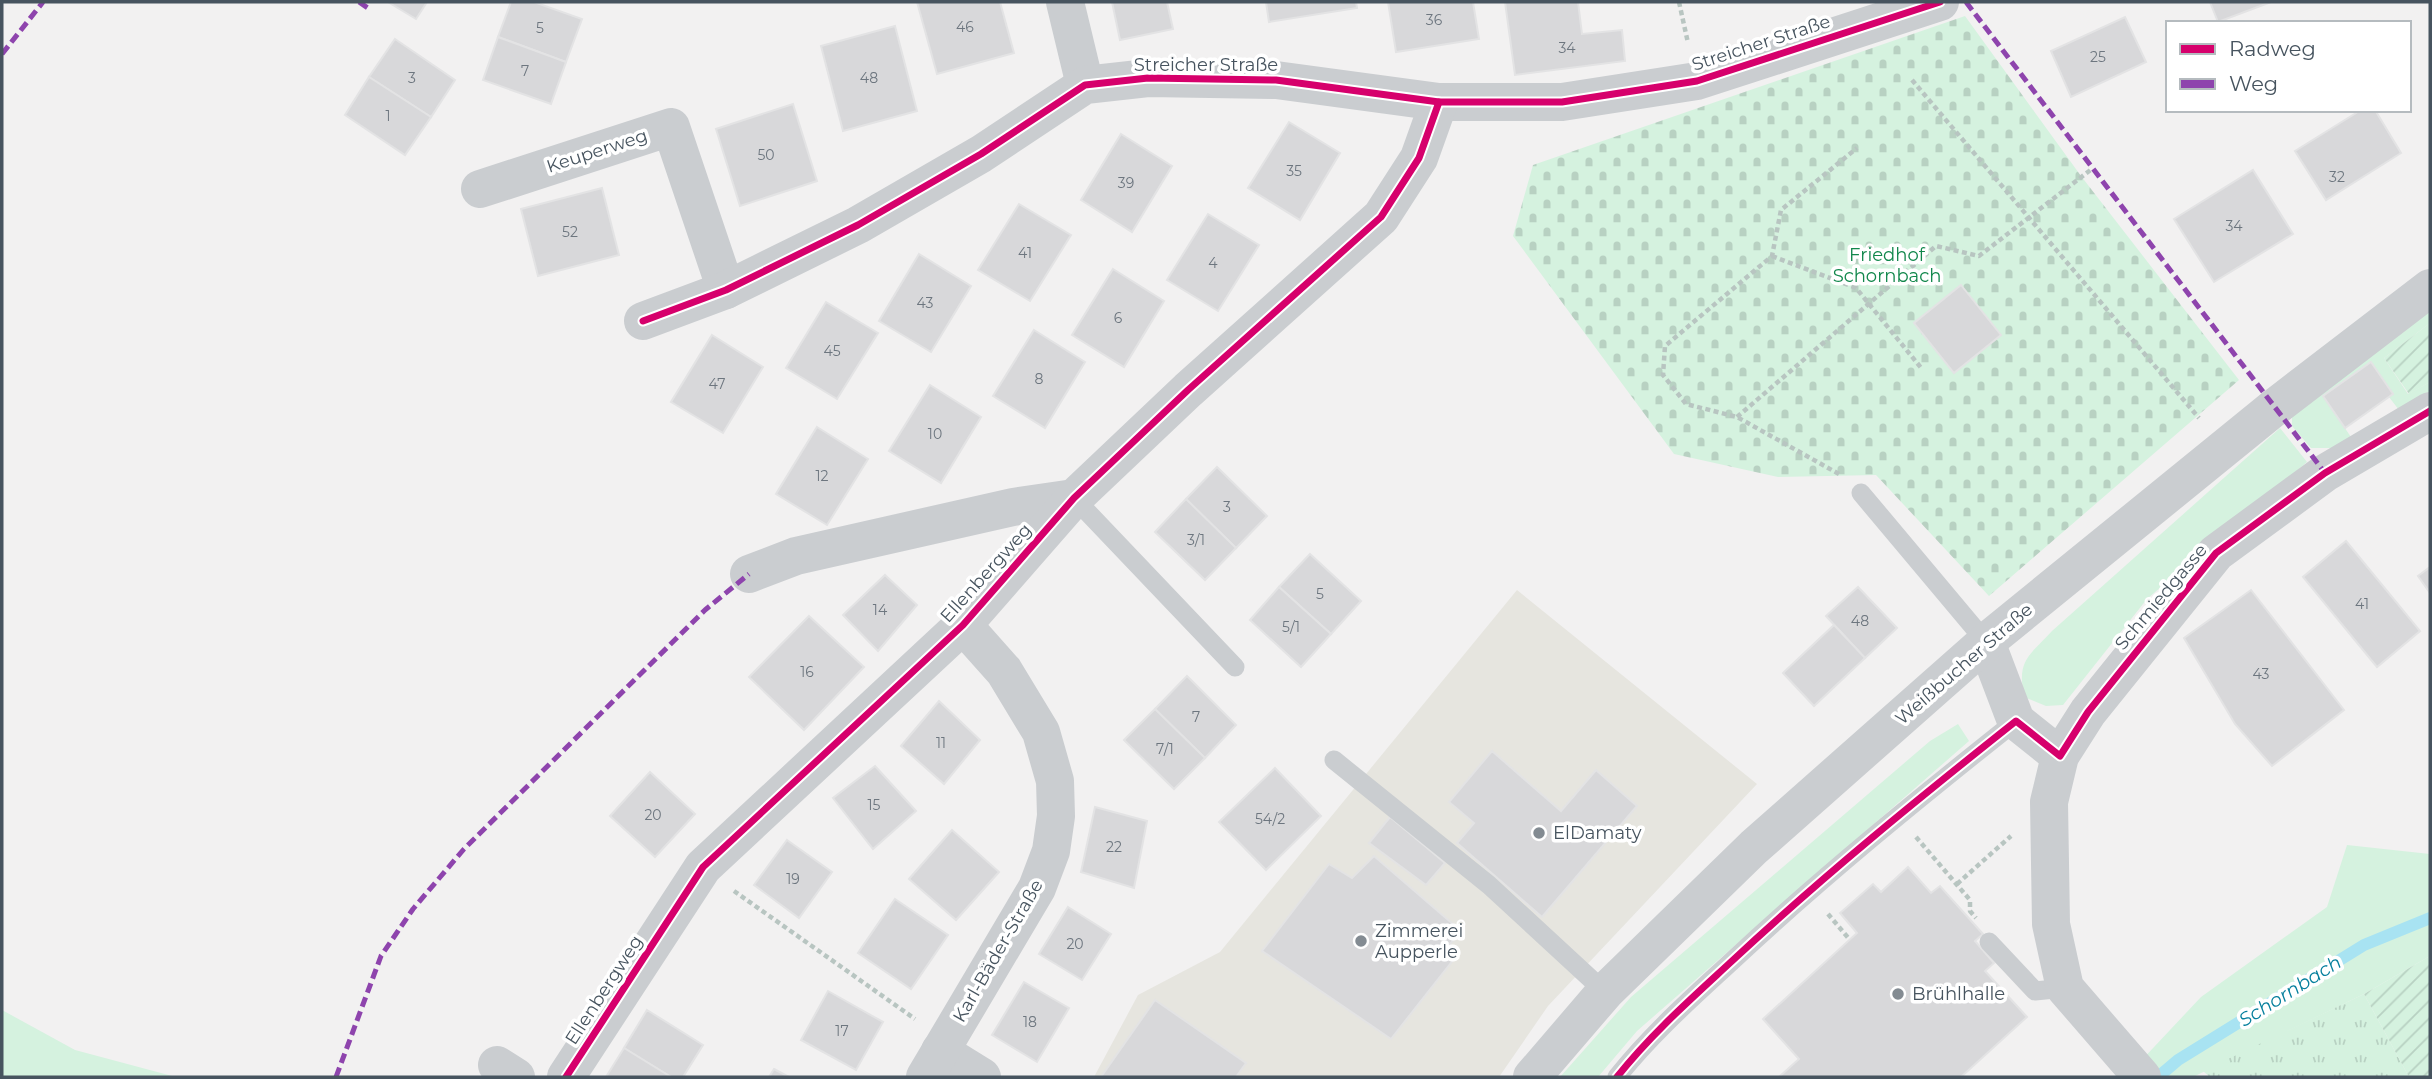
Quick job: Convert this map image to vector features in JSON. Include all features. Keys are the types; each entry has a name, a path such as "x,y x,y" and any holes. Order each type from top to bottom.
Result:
{"street":[{"path":"1065,2 1085,85"},
{"name":"Streicher Straße","path":"643,321 726,290 858,225 981,153 1085,85 1147,78 1276,80 1439,102 1562,102 1697,81 1940,2"},
{"name":"Ellenbergweg","path":"566,1077 703,867 963,625 1074,498 1188,390 1381,217 1419,158 1439,102"},
{"name":"Keuperweg","path":"480,189 671,127 726,290"},
{"name":"Weißbucher Straße","path":"1532,1077 1605,992 1754,847 1986,642 2224,449 2430,288"},
{"name":"Schmiedgasse","path":"2134,1069 2065,988 2051,924 2049,802 2060,756 2088,712 2216,553 2325,473 2430,411"},
{"name":"Ellenbergweg","path":"749,574 796,556 1013,507 1074,498"},
{"name":"Karl-Bäder-Straße","path":"937,1056 1037,888 1051,851 1056,816 1055,780 1041,732 1004,671 963,625"},
{"path":"1986,642 2016,721 2060,756"},
{"path":"937,1056 982,1077"}],"lane":[{"path":"1861,493 1986,642"},
{"path":"1074,498 1235,667"},
{"path":"1616,1077 1644,1042 1771,925 1896,816 2016,721"},
{"path":"1334,760 1489,885 1605,992"},
{"path":"1989,942 2035,991 2065,988"}],"path":[{"path":"1912,80 2030,216 2224,449"},
{"path":"1857,148 1781,210 1772,256 1665,346 1663,375 1686,404 1737,417 1841,475 1861,493"},
{"path":"1737,417 1936,246 1979,256 2093,168"},
{"path":"1772,256 1856,288 1922,369"},
{"path":"1957,884 2049,802"},
{"path":"1929,851 1970,900 1970,911 1988,931 1989,942"},
{"path":"703,867 937,1056"}],"shaded area":[{"path":"1517,590 1757,784 1548,1006 1499,1077 1094,1077 1138,995 1220,952"}],"green space":[{"name":"Friedhof Schornbach","path":"1965,16 2081,176 2239,380 1989,596 1876,475 1778,477 1674,454 1513,236 1533,165"},
{"path":"2430,308 2430,323 2384,358 2408,394 2430,382 2430,391 2399,410 2389,397 2393,393 2370,362 2323,396 2353,440 2337,448 2311,448 2292,426 2292,413"},
{"path":"2430,323 2430,382 2409,394 2384,358"},
{"path":"2280,428 2307,462 2147,599 2063,705 2046,706 2024,697 2023,667 2052,631"},
{"path":"1958,724 1969,741 1637,1031 1598,1077 1560,1077 1631,997 1930,741"},
{"path":"2347,845 2430,854 2430,956 2364,994 2193,1077 2153,1077 2139,1063 2201,997 2327,907"},
{"path":"2430,956 2430,1077 2409,1077 2364,994"},
{"path":"2364,994 2409,1077 2210,1077 2203,1071"},
{"path":"2,1010 75,1050 176,1077 2,1077"}],"building":[{"path":"388,2 427,2 416,19"},
{"path":"511,2 534,2 582,19 566,62 498,37"},
{"path":"917,2 1000,2 1014,53 937,74"},
{"path":"1112,2 1167,2 1173,29 1120,40"},
{"path":"1266,2 1356,2 1357,8 1269,22"},
{"path":"1388,2 1473,2 1479,39 1396,52"},
{"path":"1505,2 1578,2 1582,34 1622,30 1625,61 1515,75"},
{"path":"2210,2 2271,2 2221,21 2218,21"},
{"path":"2125,17 2146,62 2071,97 2051,51"},
{"path":"895,26 917,111 843,131 821,46"},
{"path":"498,37 566,62 551,104 483,80"},
{"path":"395,39 455,80 431,117 369,77"},
{"path":"369,77 431,117 405,155 345,115"},
{"path":"793,104 817,181 740,206 716,129"},
{"path":"2358,112 2376,112 2401,153 2326,200 2295,151"},
{"path":"1289,122 1340,153 1300,220 1248,188"},
{"path":"1121,134 1172,166 1132,232 1081,200"},
{"path":"2253,170 2293,234 2214,282 2174,219"},
{"path":"602,188 619,255 538,276 521,209"},
{"path":"1019,204 1071,235 1030,301 978,270"},
{"path":"1208,214 1259,245 1218,311 1167,280"},
{"path":"919,254 971,286 931,352 879,321"},
{"path":"1113,269 1164,301 1124,367 1072,335"},
{"name":"Friedhof Schornbach","path":"1961,285 2001,335 1954,373 1914,323"},
{"path":"826,302 878,333 837,399 786,368"},
{"path":"1034,330 1085,362 1045,428 993,396"},
{"path":"712,335 763,367 723,433 671,402"},
{"path":"2371,362 2393,394 2345,428 2323,396"},
{"path":"930,385 981,417 941,483 889,451"},
{"path":"817,427 868,459 827,525 776,494"},
{"path":"1217,467 1267,516 1236,548 1186,499"},
{"path":"1186,499 1236,548 1205,580 1155,532"},
{"path":"2346,541 2420,631 2377,667 2303,577"},
{"path":"1310,554 1361,601 1331,634 1279,587"},
{"path":"2430,567 2430,593 2418,576"},
{"path":"885,575 917,605 878,651 843,615"},
{"path":"1279,587 1331,634 1301,667 1250,620"},
{"path":"1858,587 1897,628 1865,658 1826,616"},
{"path":"2251,590 2344,710 2272,766 2235,724 2184,638"},
{"path":"809,616 864,667 804,730 749,677"},
{"path":"1834,625 1865,658 1814,706 1783,673"},
{"path":"1187,676 1236,725 1205,758 1155,709"},
{"path":"939,701 980,740 944,784 901,746"},
{"path":"1155,709 1205,758 1174,789 1124,740"},
{"name":"ElDamaty","path":"1492,751 1561,811 1596,770 1637,806 1542,917 1457,843 1474,823 1449,802"},
{"path":"875,766 916,811 873,849 833,798"},
{"path":"1275,768 1321,816 1266,870 1219,822"},
{"path":"650,772 695,814 655,857 610,816"},
{"path":"1095,807 1147,821 1134,888 1081,872"},
{"path":"1390,817 1445,863 1426,885 1369,843"},
{"path":"952,830 999,872 956,920 909,879"},
{"path":"787,840 832,872 799,918 754,885"},
{"name":"Zimmerei Aupperle","path":"1374,856 1461,931 1443,952 1454,959 1391,1039 1262,951 1329,864 1352,878"},
{"name":"Brühlhalle","path":"1908,867 1931,893 1940,886 1983,934 1975,941 1994,963 1985,971 2027,1017 1961,1077 1779,1077 1799,1059 1763,1019 1857,933 1840,913 1873,884 1881,892"},
{"path":"895,899 948,935 911,989 858,953"},
{"path":"1068,907 1111,934 1082,980 1039,954"},
{"path":"1024,982 1069,1008 1037,1062 992,1035"},
{"path":"828,991 883,1022 856,1070 801,1040"},
{"path":"1155,1000 1246,1063 1236,1077 1101,1077"},
{"path":"647,1010 703,1045 683,1077 671,1077 624,1048"},
{"path":"624,1048 671,1077 606,1077"},
{"path":"774,1069 789,1077 769,1077"}],"waterway":[{"name":"Schornbach","path":"2158,1077 2178,1060 2364,945 2430,918"}],"marked path":[{"path":"2,54 43,2"},
{"path":"359,2 371,10"},
{"path":"1966,2 2325,473"},
{"path":"336,1077 381,956 413,909 464,849 705,610 749,574"}],"cycle path":[{"path":"643,321 726,290 858,225 981,154 1085,85 1148,78 1276,80 1439,102 1562,102 1697,81 1940,2"},
{"path":"566,1077 703,867 963,625 1074,498 1188,390 1381,217 1419,158 1439,102"},
{"path":"1617,1077 1672,1017 1766,929 1872,838 2016,721 2060,756 2088,712 2216,553 2325,473 2430,411"}],"place":[{"name":"ElDamaty","path":"1539,833"},
{"name":"Zimmerei Aupperle","path":"1361,941"},
{"name":"Brühlhalle","path":"1898,994"}]}
